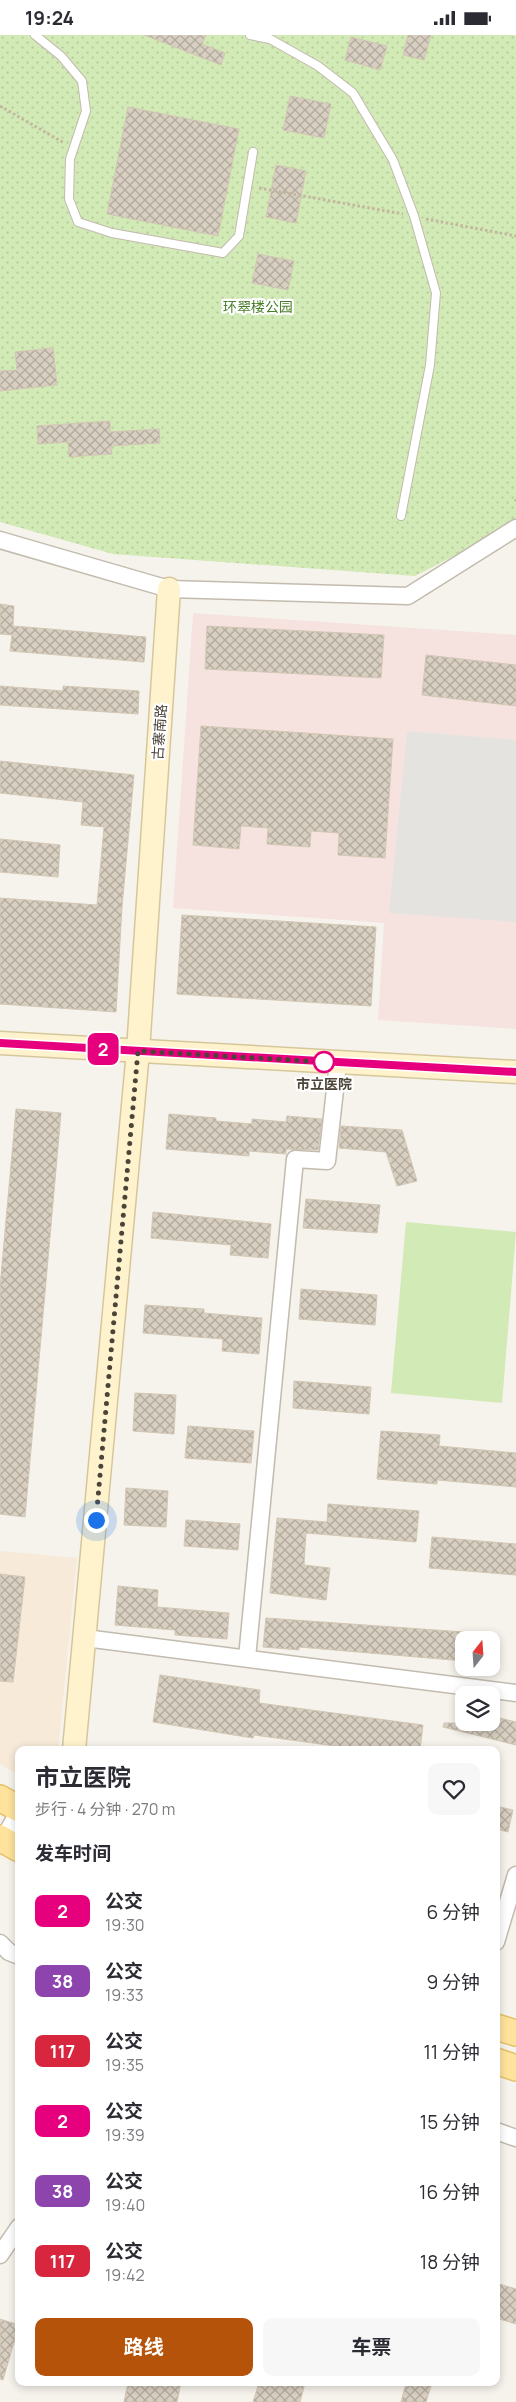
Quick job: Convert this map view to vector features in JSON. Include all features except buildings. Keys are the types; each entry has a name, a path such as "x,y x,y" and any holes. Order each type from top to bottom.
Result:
{"main road":[{"path":"0,1798 15,1807"},
{"path":"500,2028 516,2033"},
{"path":"500,2062 516,2068"}],"street":[{"path":"0,540 169,589 408,596 516,528"},
{"name":"古寨南路","path":"74,1746 138,1051 169,589"},
{"path":"0,1043 516,1072"},
{"path":"247,1658 295,1159 328,1161 338,1063"},
{"path":"85,1637 516,1693"},
{"path":"5,1843 15,1819"},
{"path":"500,1929 516,1875"},
{"path":"0,1943 9,1952 15,1954"},
{"path":"500,2132 516,2138"},
{"path":"0,2255 15,2233"}],"lane":[{"path":"35,35 61,56 82,81 86,111 70,159 68,199 78,222 112,233 223,253 239,236 253,152"},
{"path":"250,35 270,39 318,66 354,93 393,160 414,216 436,293 430,365 401,516"}],"path":[{"path":"0,106 74,149"},
{"path":"248,187 305,195 516,237"}],"shaded area":[{"path":"193,613 516,635 516,1029 378,1020 384,923 173,908"},
{"path":"407,731 516,740 516,922 389,913"},
{"path":"0,1551 77,1558 58,1746 15,1746 15,1773 0,1764"}],"green space":[{"name":"环翠楼公园","path":"0,35 516,35 516,524 415,576 113,554 0,522"},
{"path":"406,1222 516,1232 502,1403 391,1393"}],"bus line":[{"name":"2","path":"0,1043 516,1072"}],"place":[{"name":"市立医院","path":"324,1062"}],"route":[{"path":"96,1520 138,1051 324,1062"}]}
